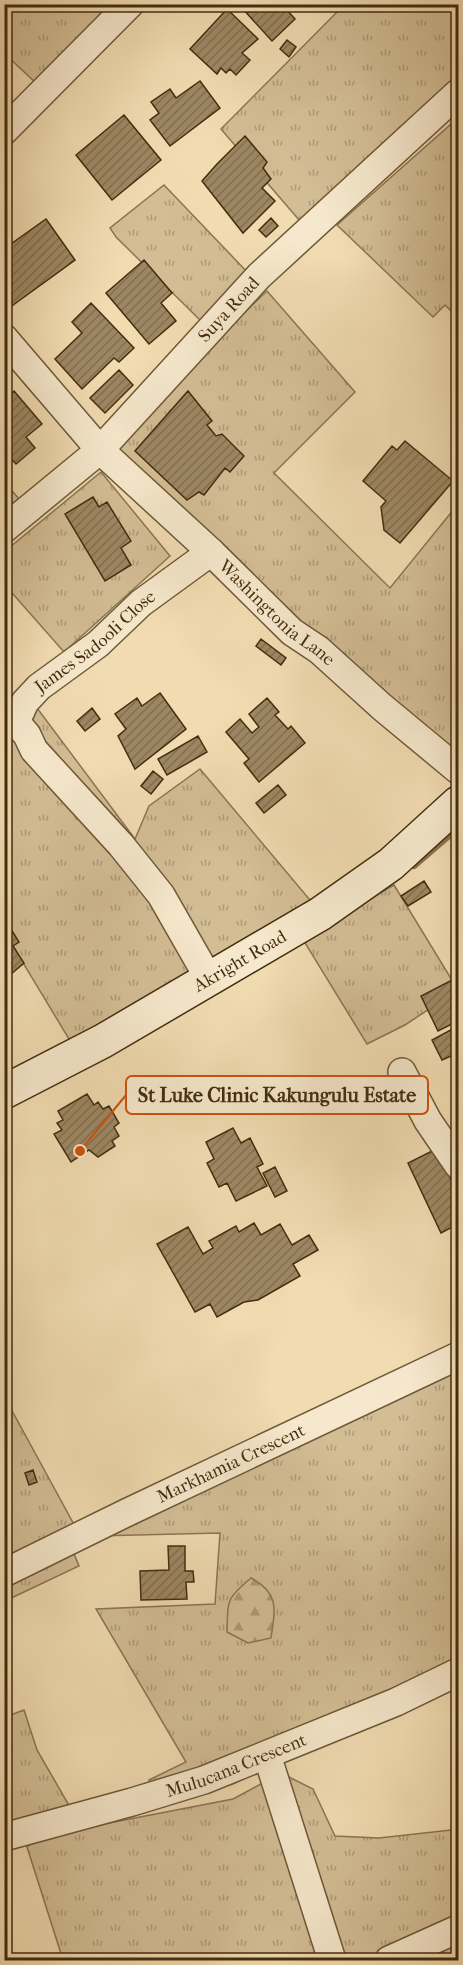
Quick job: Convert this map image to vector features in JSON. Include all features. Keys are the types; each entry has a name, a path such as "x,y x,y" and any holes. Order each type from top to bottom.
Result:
{"street":[{"path":"4,131 130,4"},
{"name":"Suya Road","path":"4,529 100,450 259,276 459,93"},
{"name":"Washingtonia Lane","path":"4,338 100,450 211,552 292,632 327,657 382,707 459,770"},
{"name":"James Sadooli Close","path":"209,980 161,895 121,845 34,750 27,735 16,723 25,702 39,687 98,644 141,603 211,552"},
{"name":"Akright Road","path":"4,1092 103,1041 320,914 382,870 459,802"},
{"path":"402,1072 428,1121 459,1165"},
{"name":"Markhamia Crescent","path":"4,1573 459,1356"},
{"name":"Mulucana Crescent","path":"4,1837 204,1780 396,1702 459,1672"},
{"path":"267,1755 332,1960"},
{"path":"389,1960 459,1929"}],"green space":[{"path":"5,5 124,5 39,86 5,54"},
{"path":"344,5 458,5 458,79 305,227 221,129"},
{"path":"458,118 458,318 445,305 433,317 337,225"},
{"path":"164,185 251,276 205,325 116,237 110,228"},
{"path":"267,291 355,392 274,473 390,588 454,509 458,513 458,757 198,547 110,448 181,372"},
{"path":"101,472 170,556 64,652 5,585 4,552"},
{"path":"4,481 24,505 4,520"},
{"path":"34,704 135,839 149,806 200,769 310,900 157,996 72,1044 5,933 5,727"},
{"path":"394,885 458,990 405,1025 367,1044 302,938"},
{"path":"458,1369 458,1665 233,1784 215,1789 154,1797 149,1780 186,1762 96,1609 215,1604 220,1533 95,1536"},
{"path":"4,1396 77,1530 4,1568"},
{"path":"72,1549 79,1566 5,1601 5,1582"},
{"path":"251,1578 271,1596 274,1619 271,1638 248,1643 227,1632 228,1606 237,1591"},
{"path":"24,1710 37,1750 74,1814 5,1840 5,1717"},
{"path":"281,1773 313,1789 335,1836 379,1838 451,1830 458,1849 458,1929 392,1960 63,1960 27,1847 42,1836 233,1799"},
{"path":"458,1944 458,1960 421,1960"}],"building":[{"path":"244,4 291,4 286,9 295,19 272,41 241,7"},
{"path":"303,4 317,4 310,11"},
{"path":"227,9 258,39 242,53 250,60 236,75 230,69 226,73 221,68 217,74 190,49"},
{"path":"287,40 296,47 289,57 280,49"},
{"path":"200,81 220,108 170,146 150,120 159,113 151,102 170,89 176,98"},
{"path":"124,115 161,160 112,200 76,155"},
{"path":"245,136 267,162 263,168 271,179 262,188 275,201 243,233 202,181"},
{"path":"271,218 278,226 266,237 259,230"},
{"path":"46,219 75,260 9,308 4,301 4,249"},
{"path":"144,260 172,293 161,303 176,321 149,344 106,293"},
{"path":"91,303 134,348 119,362 114,358 82,389 55,359 82,333 72,322"},
{"path":"119,370 133,385 105,413 90,398"},
{"path":"14,391 42,424 26,437 35,448 16,464 4,451 4,393 8,397"},
{"path":"188,391 212,421 207,425 216,436 222,434 244,456 230,472 225,468 204,495 199,492 187,500 135,451"},
{"path":"405,441 453,481 400,543 384,530 381,507 386,501 363,481 392,446 397,450"},
{"path":"93,497 99,507 107,502 131,541 121,548 131,565 105,581 65,514"},
{"path":"261,639 286,658 281,665 256,646"},
{"path":"160,693 186,729 135,769 118,736 126,729 115,714 137,698 142,706"},
{"path":"267,698 279,712 275,715 288,729 291,726 305,743 259,782 244,763 249,759 226,732 240,719 252,733 259,727 249,714"},
{"path":"92,708 100,719 85,731 77,721"},
{"path":"198,736 207,752 167,775 158,759"},
{"path":"153,771 163,779 151,794 141,786"},
{"path":"278,785 286,795 264,813 256,803"},
{"path":"424,881 431,892 408,906 401,896"},
{"path":"4,918 19,942 13,946 24,963 4,980"},
{"path":"456,978 458,1010 453,1012 458,1021 438,1031 421,996"},
{"path":"458,1026 458,1053 442,1060 432,1040"},
{"path":"87,1094 94,1105 98,1102 103,1109 109,1106 119,1123 114,1127 119,1136 112,1141 115,1146 98,1157 89,1150 71,1162 54,1134 62,1130 57,1123 63,1120 58,1111"},
{"path":"233,1128 241,1143 250,1138 263,1164 257,1167 267,1186 236,1201 227,1183 219,1187 207,1163 214,1159 206,1142"},
{"path":"436,1149 458,1194 458,1224 441,1233 408,1163"},
{"path":"275,1167 287,1191 275,1197 263,1173"},
{"path":"254,1223 261,1235 280,1224 292,1245 309,1235 318,1250 293,1264 300,1276 258,1300 244,1302 217,1317 210,1304 195,1312 157,1244 188,1227 203,1254 213,1248 209,1241 236,1226 239,1232"},
{"path":"33,1470 37,1482 29,1485 25,1473"},
{"path":"168,1546 185,1546 185,1571 193,1571 194,1582 186,1582 187,1599 141,1600 140,1571 169,1570"}],"waterway":[{"path":"414,865 458,827"}],"place":[{"name":"St Luke Clinic Kakungulu Estate","path":"80,1151"}]}
